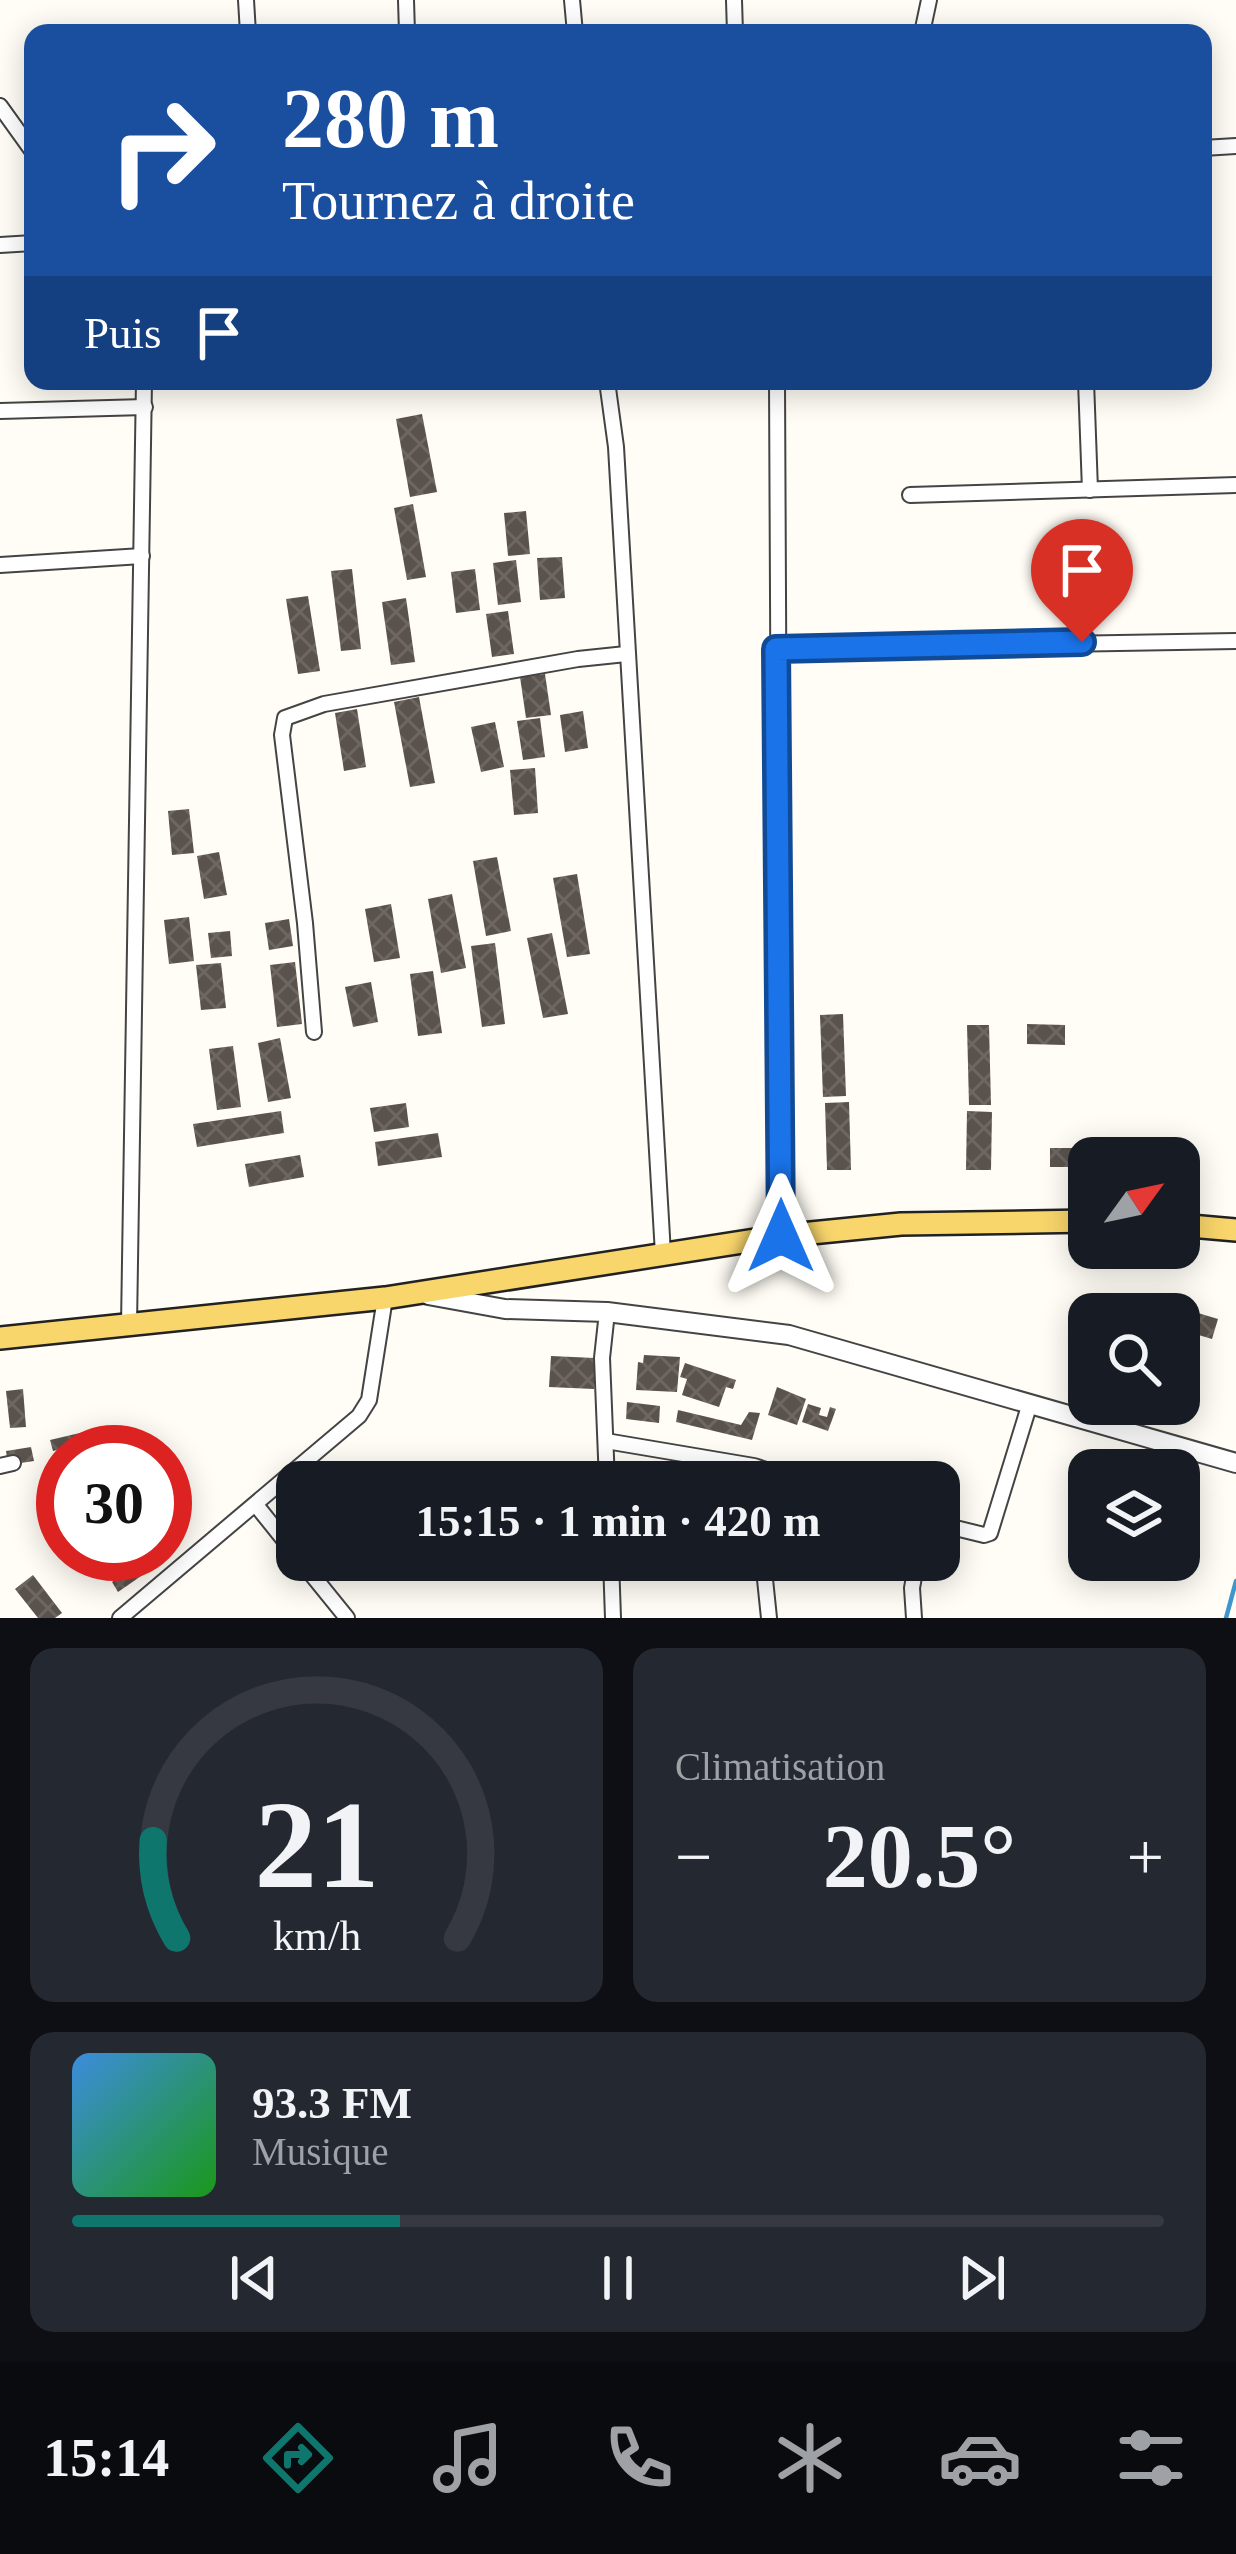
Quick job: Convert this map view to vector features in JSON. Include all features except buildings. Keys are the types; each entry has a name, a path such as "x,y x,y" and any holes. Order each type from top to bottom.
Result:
{"main road":[{"path":"0,1337 386,1298 781,1236 901,1224 1068,1221"},
{"path":"1200,1227 1236,1230"}],"street":[{"path":"0,106 24,139"},
{"path":"129,1325 144,390"},
{"path":"608,390 616,448 663,1253"},
{"path":"777,390 781,1236"},
{"path":"1087,390 1090,490"},
{"path":"0,411 145,407"},
{"path":"910,495 1236,485"},
{"path":"0,565 142,556"},
{"path":"776,649 1236,641"},
{"path":"314,1032 281,735 285,718 324,704 578,658 626,654"},
{"path":"417,1293 505,1309 607,1312 789,1335 1236,1463"},
{"path":"120,1618 358,1415 369,1400 386,1298"},
{"path":"607,1312 602,1358 607,1461"},
{"path":"960,1529 990,1533 1030,1402"},
{"path":"606,1441 696,1461"},
{"path":"256,1505 276,1530"},
{"path":"317,1581 347,1618"},
{"path":"611,1581 614,1618"},
{"path":"765,1581 769,1618"},
{"path":"913,1581 914,1618"}],"waterway":[{"path":"1226,1618 1236,1581"}],"route":[{"path":"781,1236 776,649 1082,642"}]}
